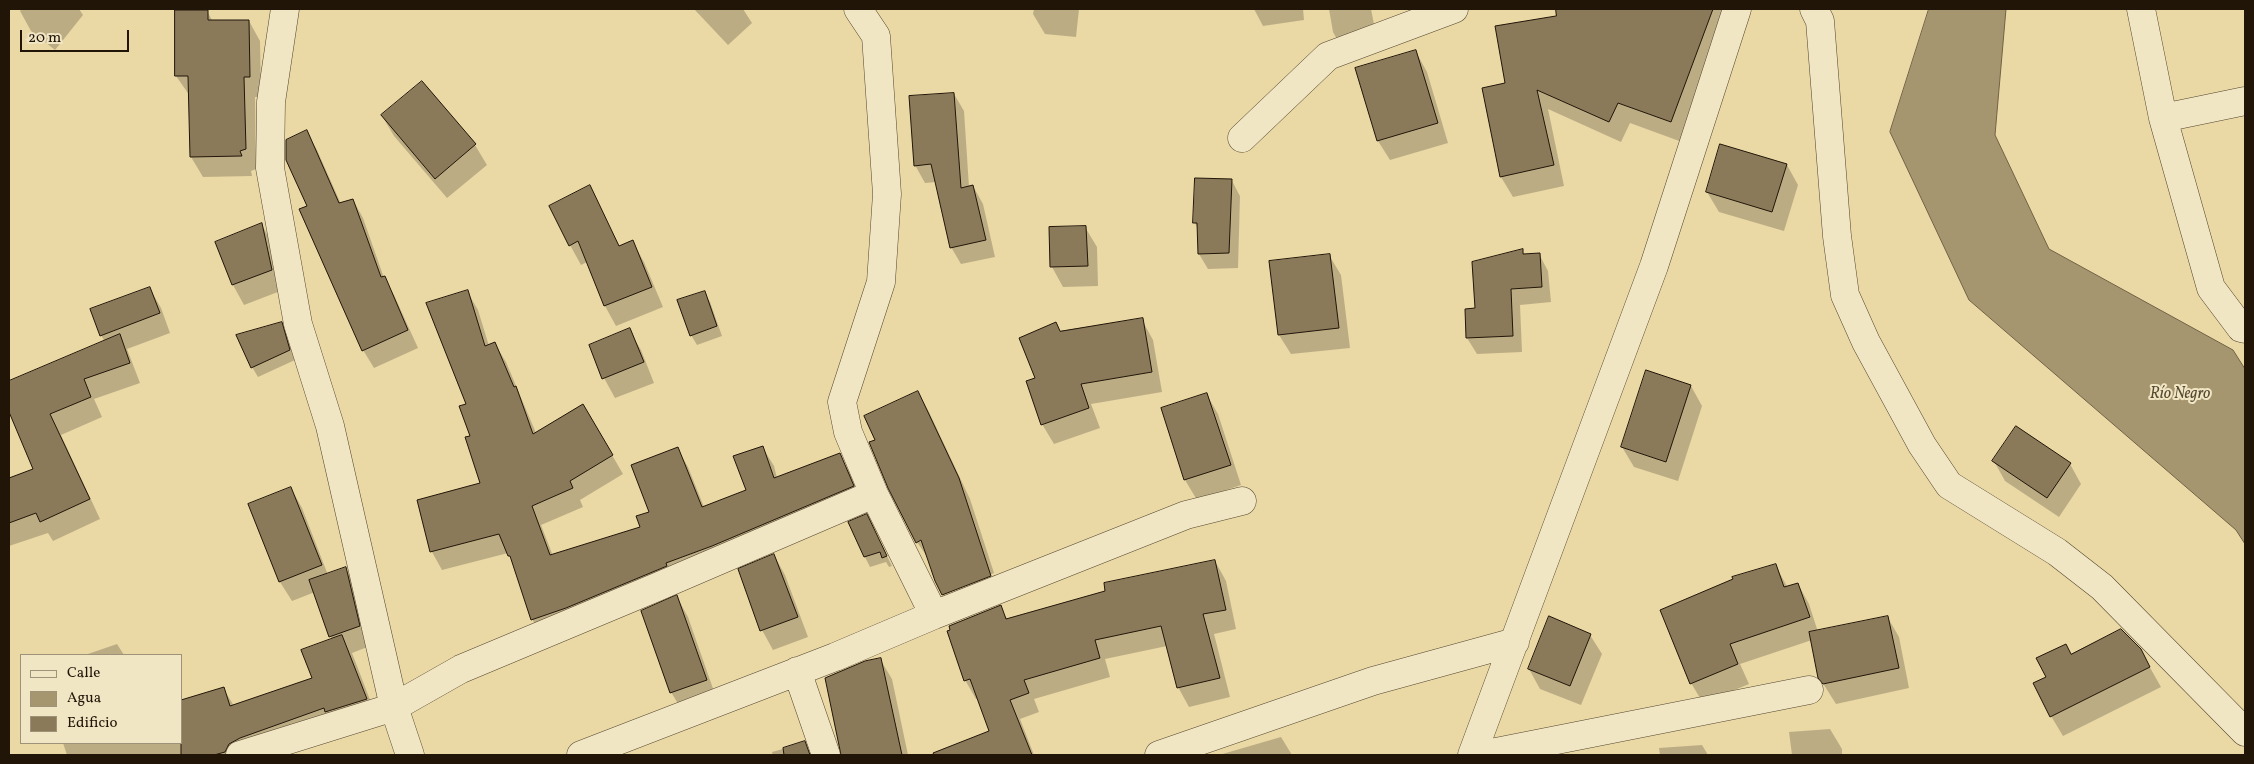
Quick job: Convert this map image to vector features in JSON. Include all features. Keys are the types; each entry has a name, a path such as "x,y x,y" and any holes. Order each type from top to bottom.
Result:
{"street":[{"path":"285,9 271,102 270,168 285,240 298,324 330,426 394,707 410,755"},
{"path":"858,9 876,36 887,194 882,282 842,402 848,432 874,494 934,615"},
{"path":"1242,138 1328,56 1454,9"},
{"path":"1472,755 1654,266 1737,9"},
{"path":"1814,9 1820,22 1837,236 1845,295 1866,342 1922,445 1949,485 2057,552 2102,588 2245,732"},
{"path":"2141,9 2163,118 2211,288 2241,328 2245,329"},
{"path":"2163,118 2245,101"},
{"path":"240,755 394,707 461,669 657,588 874,494"},
{"path":"581,755 798,671 1186,515 1242,501"},
{"path":"1158,755 1373,681 1515,642"},
{"path":"798,671 826,755"},
{"path":"1481,755 1809,690"}],"water":[{"name":"Río Negro","path":"1929,9 2006,9 1995,135 2049,249 2233,350 2245,369 2245,544 2236,530 1969,300 1890,132"}],"building":[{"path":"1556,9 1713,9 1671,122 1618,103 1609,122 1537,90 1554,165 1500,177 1482,88 1505,83 1495,26 1556,16"},
{"path":"175,10 208,10 208,20 249,20 250,77 244,77 246,149 240,151 242,156 190,157 188,76 175,76"},
{"path":"1416,50 1438,123 1377,141 1355,68"},
{"path":"422,81 476,144 435,179 381,115"},
{"path":"954,93 961,188 973,185 986,240 950,248 931,164 914,166 909,96"},
{"path":"307,130 339,203 353,199 381,277 385,276 408,330 362,351 299,209 307,206 286,160 286,140"},
{"path":"1720,144 1787,164 1772,212 1706,192"},
{"path":"1195,178 1232,179 1229,253 1198,254 1197,223 1193,223"},
{"path":"590,185 619,246 633,240 652,287 604,306 578,241 569,246 549,206"},
{"path":"262,223 272,270 232,285 215,242"},
{"path":"1086,226 1088,266 1050,267 1049,227"},
{"path":"1523,249 1523,254 1540,253 1542,287 1511,289 1513,336 1466,338 1465,309 1475,308 1472,262"},
{"path":"1330,254 1339,328 1278,335 1269,261"},
{"path":"150,287 160,313 100,336 90,309"},
{"path":"468,290 485,346 495,342 514,387 516,386 533,434 583,404 613,455 570,481 573,488 532,506 550,555 640,527 636,516 649,512 631,465 678,447 702,507 746,490 733,456 763,446 774,478 840,453 854,486 712,546 666,563 667,566 566,608 531,620 510,556 508,556 499,534 430,552 417,500 480,483 465,437 470,436 459,406 466,404 426,303"},
{"path":"705,291 717,326 690,336 677,300"},
{"path":"1143,318 1152,372 1081,384 1089,408 1041,425 1026,381 1035,378 1019,338 1056,322 1060,331"},
{"path":"282,322 290,350 251,368 236,335"},
{"path":"630,328 644,362 602,379 589,345"},
{"path":"120,334 130,363 84,379 91,397 50,414 90,499 40,522 36,513 9,523 9,478 33,469 9,412 9,381"},
{"path":"1646,370 1691,385 1666,462 1621,447"},
{"path":"918,391 959,478 991,576 942,595 935,581 921,540 916,543 888,488 869,442 875,440 864,416"},
{"path":"1207,393 1231,465 1184,480 1161,408"},
{"path":"2016,426 2071,463 2047,498 1992,461"},
{"path":"291,487 322,565 279,582 248,504"},
{"path":"867,514 887,556 882,558 880,552 864,557 848,522"},
{"path":"774,554 798,617 760,631 738,569"},
{"path":"1215,560 1226,610 1203,614 1220,678 1177,688 1161,626 1095,640 1100,658 1024,680 1029,693 1010,700 1032,755 934,755 933,753 989,731 970,679 964,681 947,631 950,630 949,626 1001,605 1006,619 1105,591 1104,583"},
{"path":"1776,564 1784,587 1798,583 1810,617 1730,644 1738,664 1690,684 1660,610 1733,579 1732,577"},
{"path":"346,567 360,626 329,637 309,580"},
{"path":"677,595 707,680 670,693 641,611"},
{"path":"1549,616 1591,634 1570,686 1528,669"},
{"path":"1888,616 1899,668 1823,684 1818,678 1809,632"},
{"path":"2121,629 2141,649 2150,667 2050,717 2033,683 2046,677 2036,658 2066,644 2071,654"},
{"path":"342,635 367,699 325,712 324,708 240,738 229,744 225,752 214,755 181,755 182,700 224,687 230,706 312,678 301,650"},
{"path":"881,658 902,755 841,755 825,678 865,661"},
{"path":"805,741 810,755 784,755 783,748"}]}
